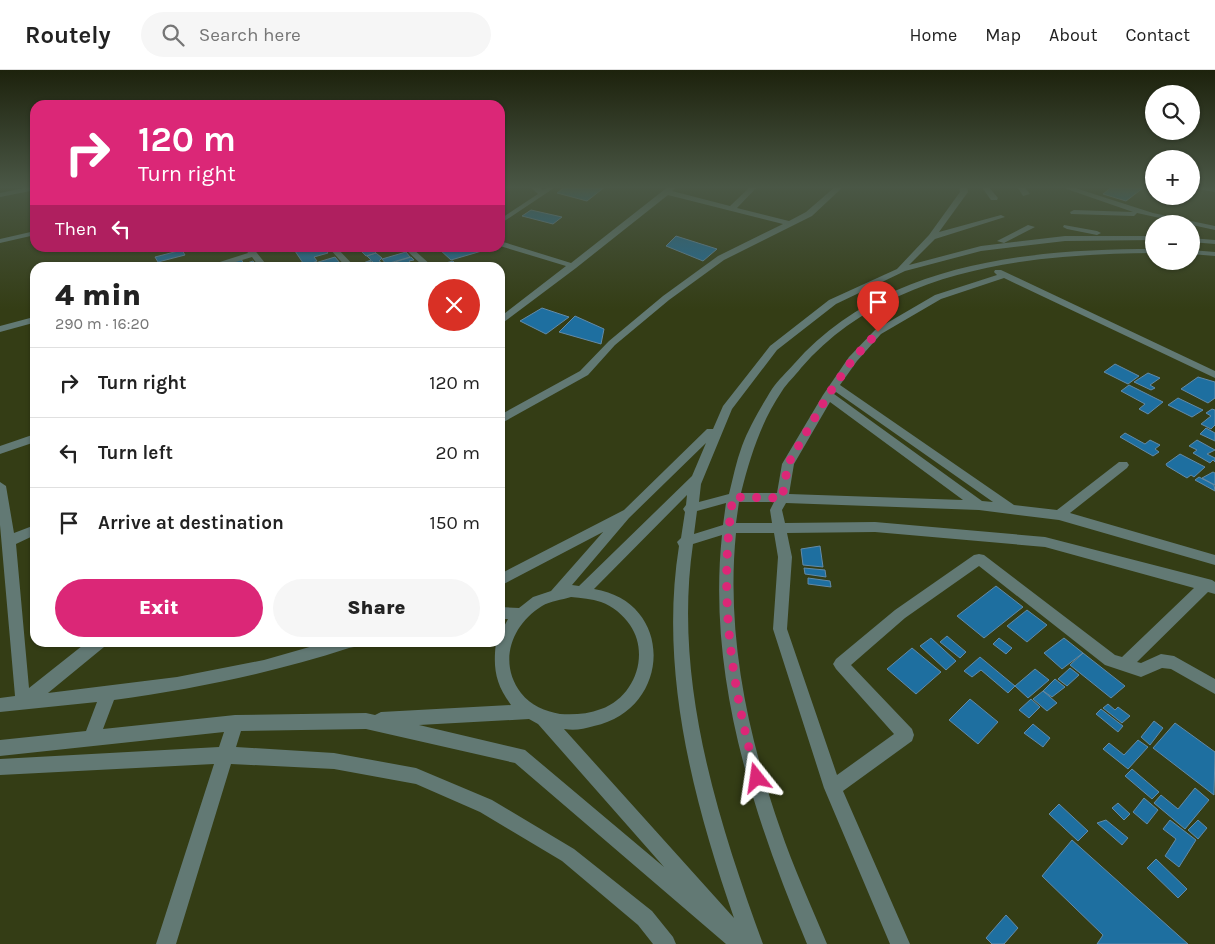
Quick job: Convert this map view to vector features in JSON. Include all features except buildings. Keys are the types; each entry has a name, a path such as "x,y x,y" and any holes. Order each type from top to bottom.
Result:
{"street":[{"path":"505,314 573,266 622,227"},
{"path":"505,417 584,373 612,343 666,298 720,258 780,227"},
{"path":"899,270 932,237 939,227"},
{"path":"932,237 967,227"},
{"path":"989,247 1031,227"},
{"path":"1067,227 1117,238"},
{"path":"0,241 30,234"},
{"path":"753,944 734,894 699,766 689,712 683,663 680,618 684,542 696,480 715,428 740,385 754,367 786,335 808,317 839,297 899,270 942,257 989,247 1055,240 1145,238"},
{"path":"1200,241 1215,242"},
{"path":"505,245 573,266"},
{"path":"817,944 783,860 762,797 746,740 729,643 726,601 728,528 733,497 746,452 759,420 784,380 814,347 848,320 886,298 933,279 983,265 1065,253 1145,251"},
{"path":"221,262 248,252"},
{"path":"252,252 260,262"},
{"path":"337,252 346,262"},
{"path":"412,252 424,262"},
{"path":"1200,253 1215,254"},
{"path":"983,265 1215,375"},
{"path":"900,944 833,788 780,629 785,557 776,510 782,498 788,464 831,391 853,359 878,332 938,297 1006,275"},
{"path":"0,329 30,321"},
{"path":"831,391 979,505"},
{"path":"831,391 1012,509"},
{"path":"557,593 628,513 715,428"},
{"path":"0,450 30,440"},
{"path":"1060,515 1124,465"},
{"path":"583,591 696,480"},
{"path":"0,486 9,542 23,703"},
{"path":"689,510 733,497 979,505 1060,515 1212,555"},
{"path":"505,577 628,513"},
{"path":"684,542 728,528 875,527 1045,542 1211,586"},
{"path":"9,542 30,532"},
{"path":"833,788 906,735 841,664 900,614 979,559 1110,660 1141,670 1161,661 1174,663 1215,687"},
{"path":"1124,665 1211,586"},
{"path":"502,647 500,663 503,677 509,690 518,702 536,714 557,722 572,723 603,717 628,701 638,690 644,678 648,653 647,641 637,620 619,603 608,597 583,591 557,593 531,604 511,624 505,635"},
{"path":"505,613 520,614"},
{"path":"23,703 93,647"},
{"path":"0,705 108,695 200,680 315,654 335,647"},
{"path":"91,738 108,695"},
{"path":"0,748 235,723 536,714 745,944"},
{"path":"366,720 519,756 741,944"},
{"path":"166,944 235,723"},
{"path":"0,767 224,755 334,761 416,776 486,806 568,855 645,918 666,944"}],"route":[{"path":"757,778 746,740 729,643 726,563 728,528 733,497 782,498 788,464 828,395 853,359 878,332"}]}
